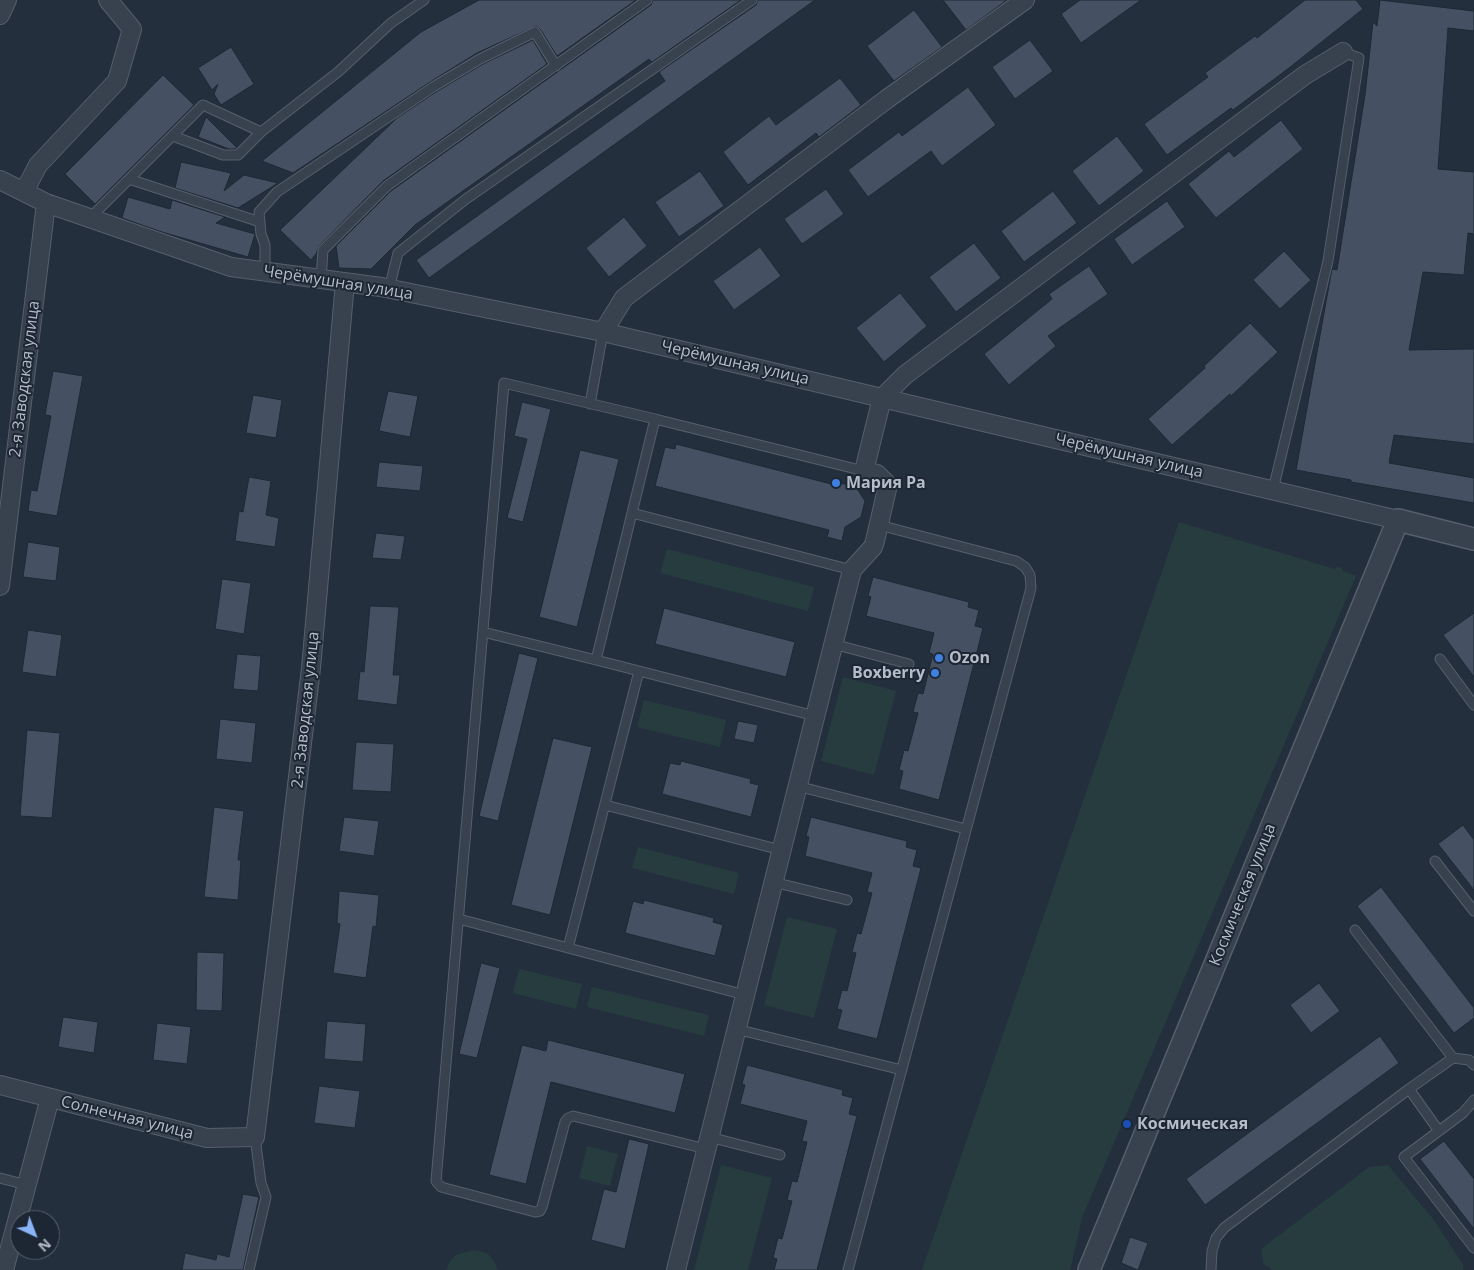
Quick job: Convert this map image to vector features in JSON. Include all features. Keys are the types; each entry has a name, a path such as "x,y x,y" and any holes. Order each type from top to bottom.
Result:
{"street":[{"path":"0,15 8,0"},
{"path":"24,192 38,166 117,81 132,29 108,0"},
{"path":"603,332 624,298 888,99 1025,0"},
{"path":"676,1270 852,570 872,548 879,525 887,490 886,483 877,474 864,471 882,398 905,375 1305,75 1343,52"},
{"name":"Черёмушная улица","path":"0,180 46,203 231,267 389,289 603,332 1398,520 1474,540"},
{"name":"2-я Заводская улица","path":"0,586 46,203"},
{"name":"2-я Заводская улица","path":"255,1137 311,668 345,282"},
{"name":"Космическая улица","path":"1089,1270 1398,520"},
{"name":"Солнечная улица","path":"0,1085 207,1138 255,1137"},
{"path":"4,1270 50,1098"}],"lane":[{"path":"173,136 223,155 238,155 261,132 338,72 391,23 424,0"},
{"path":"322,279 323,250 386,186 647,0"},
{"path":"389,289 398,253 466,199 752,0"},
{"path":"265,272 266,245 261,234 259,212 278,192 432,87 480,59 535,32 556,66"},
{"path":"1272,490 1328,262 1359,58 1343,52"},
{"path":"90,218 203,105 261,132"},
{"path":"129,179 260,222"},
{"path":"590,404 603,332"},
{"path":"780,1155 708,1143 573,1116 565,1122 540,1211 535,1212 441,1187 436,1180 504,383 864,471"},
{"path":"596,660 655,419"},
{"path":"632,513 852,570"},
{"path":"848,1270 1031,588 1030,575 1025,567 1016,561 879,525"},
{"path":"483,632 815,716"},
{"path":"833,644 909,664"},
{"path":"1440,659 1474,705"},
{"path":"568,948 640,671"},
{"path":"797,786 966,829"},
{"path":"605,805 781,850"},
{"path":"1435,861 1474,911"},
{"path":"773,882 847,900"},
{"path":"459,919 745,994"},
{"path":"1355,930 1453,1058"},
{"path":"736,1029 902,1070"},
{"path":"1211,1270 1212,1251 1216,1238 1224,1228 1453,1058 1469,1060 1474,1065"},
{"path":"1409,1089 1439,1131"},
{"path":"1474,1100 1463,1112 1404,1157 1474,1248"},
{"path":"249,1270 266,1197 262,1184 255,1137"},
{"path":"0,1178 27,1185"}],"green space":[{"path":"1179,522 1335,569 1336,567 1342,568 1343,571 1356,576 1082,1218 1070,1270 922,1270"},
{"path":"667,549 814,587 808,611 660,573"},
{"path":"843,677 896,691 874,775 821,761"},
{"path":"644,700 726,720 720,747 637,727"},
{"path":"638,847 739,873 734,894 632,868"},
{"path":"787,917 837,929 814,1018 764,1005"},
{"path":"519,969 582,984 576,1009 513,993"},
{"path":"592,987 709,1015 704,1036 587,1007"},
{"path":"587,1146 618,1154 610,1186 579,1178"},
{"path":"721,1165 772,1178 748,1270 694,1270"},
{"path":"1388,1165 1434,1220 1464,1266 1463,1270 1272,1270 1263,1263 1261,1249 1369,1167"},
{"path":"472,1250 488,1254 498,1270 446,1270 450,1261 456,1255"}],"building":[{"path":"479,0 636,0 557,56 540,29 536,26 477,53 293,173 262,161 421,32"},
{"path":"653,0 741,0 652,62 649,59 415,225 371,269 339,268 336,246 391,191 651,5"},
{"path":"758,0 815,0 429,278 416,260 665,81 659,72 756,5"},
{"path":"943,0 1007,0 966,30"},
{"path":"1080,0 1141,0 1081,43 1061,14"},
{"path":"1305,0 1356,0 1363,9 1233,110 1231,108 1167,155 1144,124 1208,77 1205,73 1255,36 1257,38"},
{"path":"1380,0 1474,11 1474,31 1448,28 1438,169 1474,172 1474,234 1468,233 1464,275 1423,272 1409,350 1474,349 1474,444 1394,435 1389,463 1474,478 1474,503 1351,482 1351,480 1296,470 1332,269 1337,270 1365,95 1373,22 1377,26"},
{"path":"914,10 942,47 894,81 867,46"},
{"path":"533,40 547,64 383,181 319,246 311,260 280,230 397,118 483,64"},
{"path":"1030,40 1053,71 1015,99 992,67"},
{"path":"231,47 254,84 221,105 214,94 218,84 212,90 198,68"},
{"path":"163,75 194,105 95,204 65,174"},
{"path":"840,78 861,105 819,137 816,133 748,185 723,152 769,116 776,125"},
{"path":"968,87 996,125 942,166 931,151 868,197 848,170 899,132 902,136"},
{"path":"206,117 237,148 229,149 198,137"},
{"path":"1281,120 1303,149 1216,218 1188,184 1229,151 1234,157"},
{"path":"1117,136 1144,171 1099,206 1072,171"},
{"path":"181,162 231,173 224,191 244,175 278,183 238,208 175,188"},
{"path":"700,171 724,206 679,237 655,202"},
{"path":"826,189 844,214 802,244 784,219"},
{"path":"1053,191 1077,223 1024,262 1001,231"},
{"path":"128,197 170,209 172,200 225,217 216,223 255,234 248,257 162,232 122,218"},
{"path":"1167,201 1185,227 1132,265 1114,239"},
{"path":"624,217 647,246 609,277 586,248"},
{"path":"974,243 1001,278 956,312 929,277"},
{"path":"760,247 781,276 734,310 713,281"},
{"path":"1284,251 1311,280 1280,309 1253,280"},
{"path":"1089,266 1108,294 1048,336 1056,346 1009,385 984,354 1052,299 1049,294"},
{"path":"900,293 927,326 884,362 856,328"},
{"path":"1250,323 1278,352 1231,396 1230,394 1172,445 1148,419 1205,368 1204,366"},
{"path":"53,371 83,376 57,516 28,511 31,490 37,491 51,416 45,415"},
{"path":"388,391 418,396 410,437 379,431"},
{"path":"253,395 282,400 276,438 246,433"},
{"path":"522,402 551,409 523,522 507,518 527,439 514,436"},
{"path":"676,444 835,485 836,482 856,487 865,501 861,517 845,527 842,541 827,537 829,530 655,486 665,447 675,449"},
{"path":"580,450 619,459 577,627 539,617"},
{"path":"379,462 423,466 420,491 376,487"},
{"path":"249,477 271,481 266,515 279,518 275,547 235,541 239,511 243,512"},
{"path":"376,533 405,536 401,560 372,558"},
{"path":"28,542 60,547 56,581 23,577"},
{"path":"873,577 969,602 968,607 979,610 975,626 983,628 939,800 899,789 903,771 899,770 904,750 908,751 918,713 913,712 918,693 923,694 933,654 929,653 934,633 866,616 871,597 868,596"},
{"path":"222,579 251,583 244,634 215,629"},
{"path":"370,606 399,607 393,675 400,675 397,705 357,700 360,671 364,672"},
{"path":"664,608 795,642 786,677 655,644"},
{"path":"1474,613 1474,677 1443,635"},
{"path":"28,630 62,635 56,677 22,672"},
{"path":"519,653 538,658 498,821 479,816"},
{"path":"237,654 261,656 258,691 233,689"},
{"path":"220,719 256,723 252,763 216,759"},
{"path":"738,721 758,725 754,743 734,739"},
{"path":"27,730 60,733 52,818 20,816"},
{"path":"553,738 592,747 550,915 511,905"},
{"path":"356,742 394,744 391,792 352,790"},
{"path":"681,761 751,779 750,783 759,785 751,817 662,794 670,763 680,765"},
{"path":"214,807 244,811 238,860 241,860 238,900 204,897"},
{"path":"344,817 379,821 374,856 339,851"},
{"path":"811,817 907,841 906,847 917,850 913,866 921,868 877,1039 837,1029 842,1010 837,1009 842,990 847,991 856,953 852,952 857,933 861,934 872,893 867,892 872,873 805,856 809,837 806,836"},
{"path":"1463,825 1474,840 1474,890 1438,844"},
{"path":"1381,887 1474,1008 1474,1018 1454,1033 1357,906"},
{"path":"339,891 379,895 376,927 373,926 366,978 333,973 340,924 337,923"},
{"path":"644,900 714,918 713,922 723,925 715,956 625,933 633,901 643,904"},
{"path":"197,952 224,953 222,1011 196,1010"},
{"path":"481,963 500,968 477,1058 459,1054"},
{"path":"1319,983 1340,1011 1311,1033 1290,1005"},
{"path":"63,1017 98,1022 94,1053 58,1047"},
{"path":"327,1021 366,1024 363,1062 324,1059"},
{"path":"157,1023 191,1027 187,1064 153,1060"},
{"path":"1380,1036 1399,1063 1205,1205 1186,1179"},
{"path":"548,1040 685,1074 675,1113 551,1082 526,1184 489,1175 522,1045 546,1051"},
{"path":"747,1065 843,1090 842,1095 853,1098 849,1114 857,1116 817,1270 774,1270 777,1259 773,1258 778,1238 782,1239 792,1201 787,1200 792,1181 797,1182 807,1142 802,1141 807,1121 740,1104 745,1085 742,1084"},
{"path":"319,1086 360,1091 355,1128 314,1123"},
{"path":"629,1139 649,1144 625,1249 591,1240 604,1189 616,1192"},
{"path":"1444,1141 1474,1179 1474,1229 1420,1159"},
{"path":"243,1194 259,1197 243,1270 182,1270 185,1253 216,1260 217,1254 229,1257"},
{"path":"1130,1237 1148,1243 1138,1270 1121,1263"}],"place":[{"name":"Мария Ра","path":"836,483"},
{"name":"Ozon","path":"939,658"},
{"name":"Boxberry","path":"935,673"},
{"name":"Космическая","path":"1127,1124"}]}
